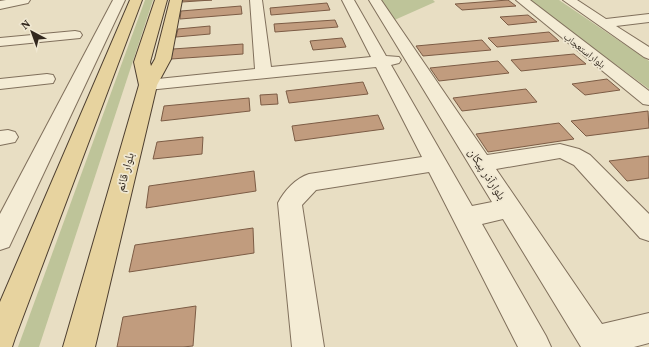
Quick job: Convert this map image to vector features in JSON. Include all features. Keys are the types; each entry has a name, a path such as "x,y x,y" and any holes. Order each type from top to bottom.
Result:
{"main road":[{"path":"0,338 136,0"},
{"path":"148,85 142,62 160,0"},
{"name":"بلوار قائم","path":"79,347 148,85 164,59 176,0"}],"street":[{"path":"0,5 24,0"},
{"path":"0,239 119,0"},
{"path":"256,0 264,73"},
{"path":"348,0 535,347"},
{"name":"بلوارآذر پیکان","path":"375,0 597,344"},
{"name":"بلواراستعجاب","path":"522,0 649,100"},
{"path":"569,0 649,54"},
{"path":"603,23 649,18"},
{"path":"0,42 75,35"},
{"path":"148,85 412,58"},
{"path":"82,74 98,93"},
{"path":"0,84 47,79"},
{"path":"480,164 560,151 572,154 582,160 649,230"},
{"path":"308,347 290,203 309,183 436,163"},
{"path":"465,218 509,208"},
{"path":"597,344 649,328"}],"green space":[{"path":"145,0 153,0 39,347 18,347"},
{"path":"375,0 433,0 435,2 390,22"},
{"path":"528,0 559,0 649,61 649,89"}],"building":[{"path":"183,0 212,0 182,2"},
{"path":"508,0 516,6 462,10 455,4"},
{"path":"327,3 330,10 271,15 270,8"},
{"path":"241,6 242,14 180,19 181,11"},
{"path":"528,15 537,22 508,25 500,17"},
{"path":"335,20 338,27 275,32 274,24"},
{"path":"210,26 210,34 176,37 178,29"},
{"path":"549,32 559,41 497,47 488,38"},
{"path":"342,38 346,47 313,50 310,41"},
{"path":"482,40 491,50 423,56 416,46"},
{"path":"243,44 243,54 171,59 173,49"},
{"path":"574,54 586,64 521,71 511,60"},
{"path":"498,61 509,73 439,81 430,68"},
{"path":"607,79 620,90 585,95 572,84"},
{"path":"363,82 368,94 289,103 286,91"},
{"path":"526,89 537,102 462,111 453,98"},
{"path":"277,94 278,104 261,105 260,95"},
{"path":"249,98 250,111 161,121 164,106"},
{"path":"648,111 649,128 586,136 571,121"},
{"path":"378,115 384,129 295,141 292,126"},
{"path":"559,123 574,139 488,152 476,134"},
{"path":"203,137 202,154 153,159 157,142"},
{"path":"649,156 649,178 627,181 609,161"},
{"path":"254,171 256,191 146,208 149,186"},
{"path":"253,228 254,253 129,272 135,245"},
{"path":"196,306 193,346 117,347 123,317"}]}
